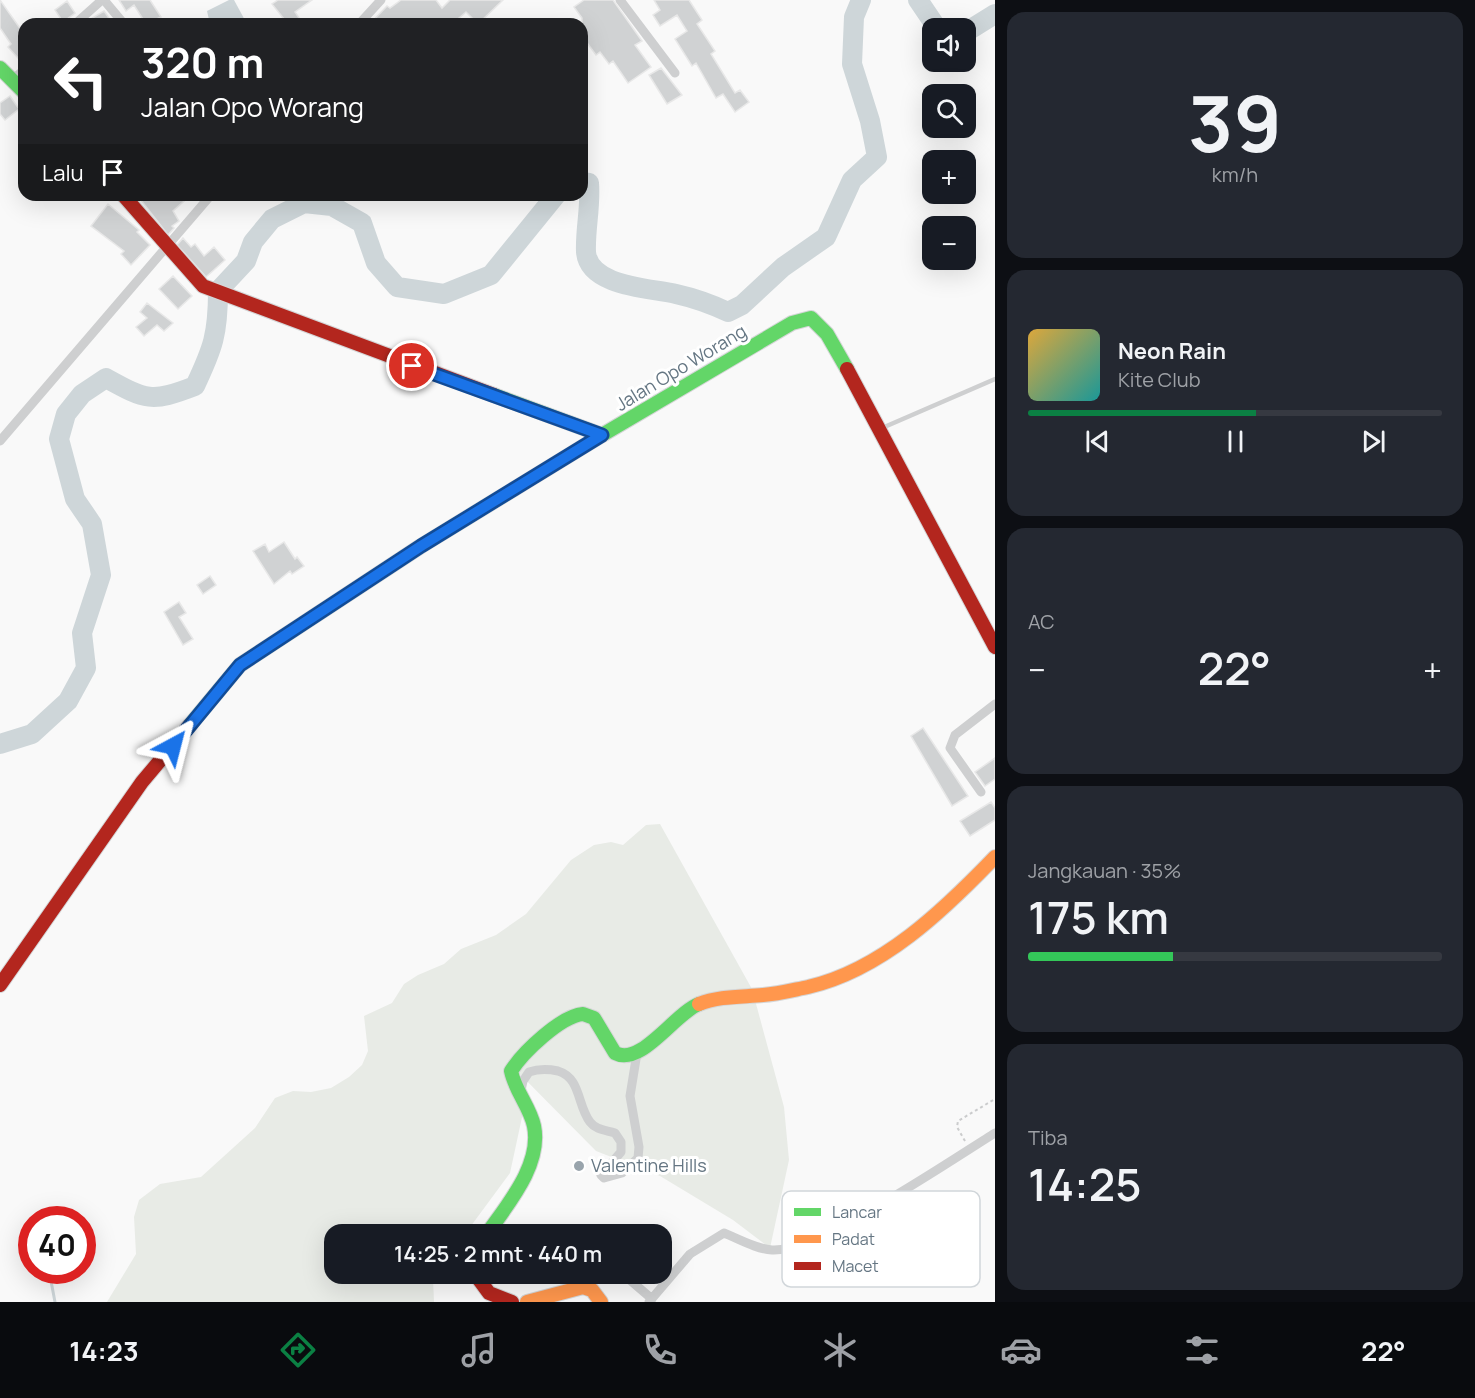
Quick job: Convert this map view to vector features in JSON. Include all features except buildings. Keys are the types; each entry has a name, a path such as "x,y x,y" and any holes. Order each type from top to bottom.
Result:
{"street":[{"path":"82,18 103,0 119,18"},
{"path":"365,18 381,0"},
{"path":"620,0 675,73"},
{"path":"0,68 18,86"},
{"path":"12,80 18,75"},
{"path":"128,201 202,286 602,435"},
{"path":"0,441 206,201"},
{"name":"Jalan Opo Worang","path":"602,435 792,323 811,318 827,334 990,625 995,647"},
{"path":"0,985 142,782 240,665 421,546 602,435"},
{"path":"981,792 950,748 955,735 995,704"},
{"path":"493,1224 529,1167 535,1150 534,1126 512,1077 514,1063 574,1016 589,1014 594,1018 607,1042 619,1054 637,1053 646,1047 674,1018 695,1005 783,993 848,975 909,934 962,892 995,857"},
{"path":"520,1095 523,1081 529,1072 540,1069 565,1074 572,1080 590,1122 597,1129 615,1133 619,1138 621,1152 601,1175 604,1178 615,1177 635,1163 640,1152 630,1096 637,1053"},
{"path":"902,1191 995,1133"},
{"path":"633,1284 650,1300 690,1254 724,1233 771,1250 782,1249"},
{"path":"481,1284 484,1290 494,1297 512,1302"},
{"path":"527,1302 583,1287 592,1290 601,1302"}],"lane":[{"path":"880,429 995,379"}],"path":[{"path":"970,1149 956,1124 995,1099"}],"shaded area":[{"path":"229,0 234,0 244,18 209,18 207,11"},
{"path":"660,824 752,989 784,1107 789,1160 770,1248 733,1220 660,1176 596,1151 507,1061 524,1108 510,1173 472,1224 324,1224 324,1284 433,1284 434,1302 107,1302 136,1254 134,1217 139,1200 160,1184 201,1177 255,1128 275,1098 293,1091 311,1092 331,1088 349,1077 362,1065 368,1051 364,1016 392,1003 404,984 418,975 444,964 461,949 496,935 526,914 571,860 594,845 611,842 623,845 646,825"}],"waterway":[{"path":"588,183 586,252 590,264 598,272 623,284 683,296 728,312 742,305 783,267 826,237 852,180 877,157 870,121 852,64 854,17 861,0"},
{"path":"918,0 930,18"},
{"path":"976,26 995,14"},
{"path":"0,744 32,734 68,701 86,668 82,633 101,575 92,524 75,499 59,439 66,414 82,394 106,378 140,395 149,397 168,395 195,386 213,340 217,319 218,291 246,261 253,242 272,219 304,203 332,206 362,223 376,263 397,287 444,294 491,275 551,201"},
{"path":"52,1284 55,1302"}],"traffic: fast":[{"path":"0,68 18,86"},
{"path":"494,395 602,435 792,323 811,318 827,334 847,369"},
{"path":"190,725 240,665 421,546 514,489"},
{"path":"494,1224 521,1184 533,1155 534,1126 511,1071 524,1054 564,1021 583,1014 594,1018 615,1053 625,1055 636,1053 658,1037 679,1017 699,1004"}],"traffic: slow":[{"path":"514,489 602,435"},
{"path":"699,1004 723,998 786,992 808,987 835,979 861,967 910,936 955,897 995,857"},
{"path":"527,1302 583,1287 592,1290 601,1302"}],"traffic: jam":[{"path":"128,201 203,286 494,395"},
{"path":"847,369 995,647"},
{"path":"0,985 142,782 190,725"},
{"path":"482,1284 489,1293 512,1302"}],"place":[{"name":"Valentine Hills","path":"579,1166"}],"route":[{"path":"173,746 227,677 240,665 421,546 602,435 412,366"}]}
